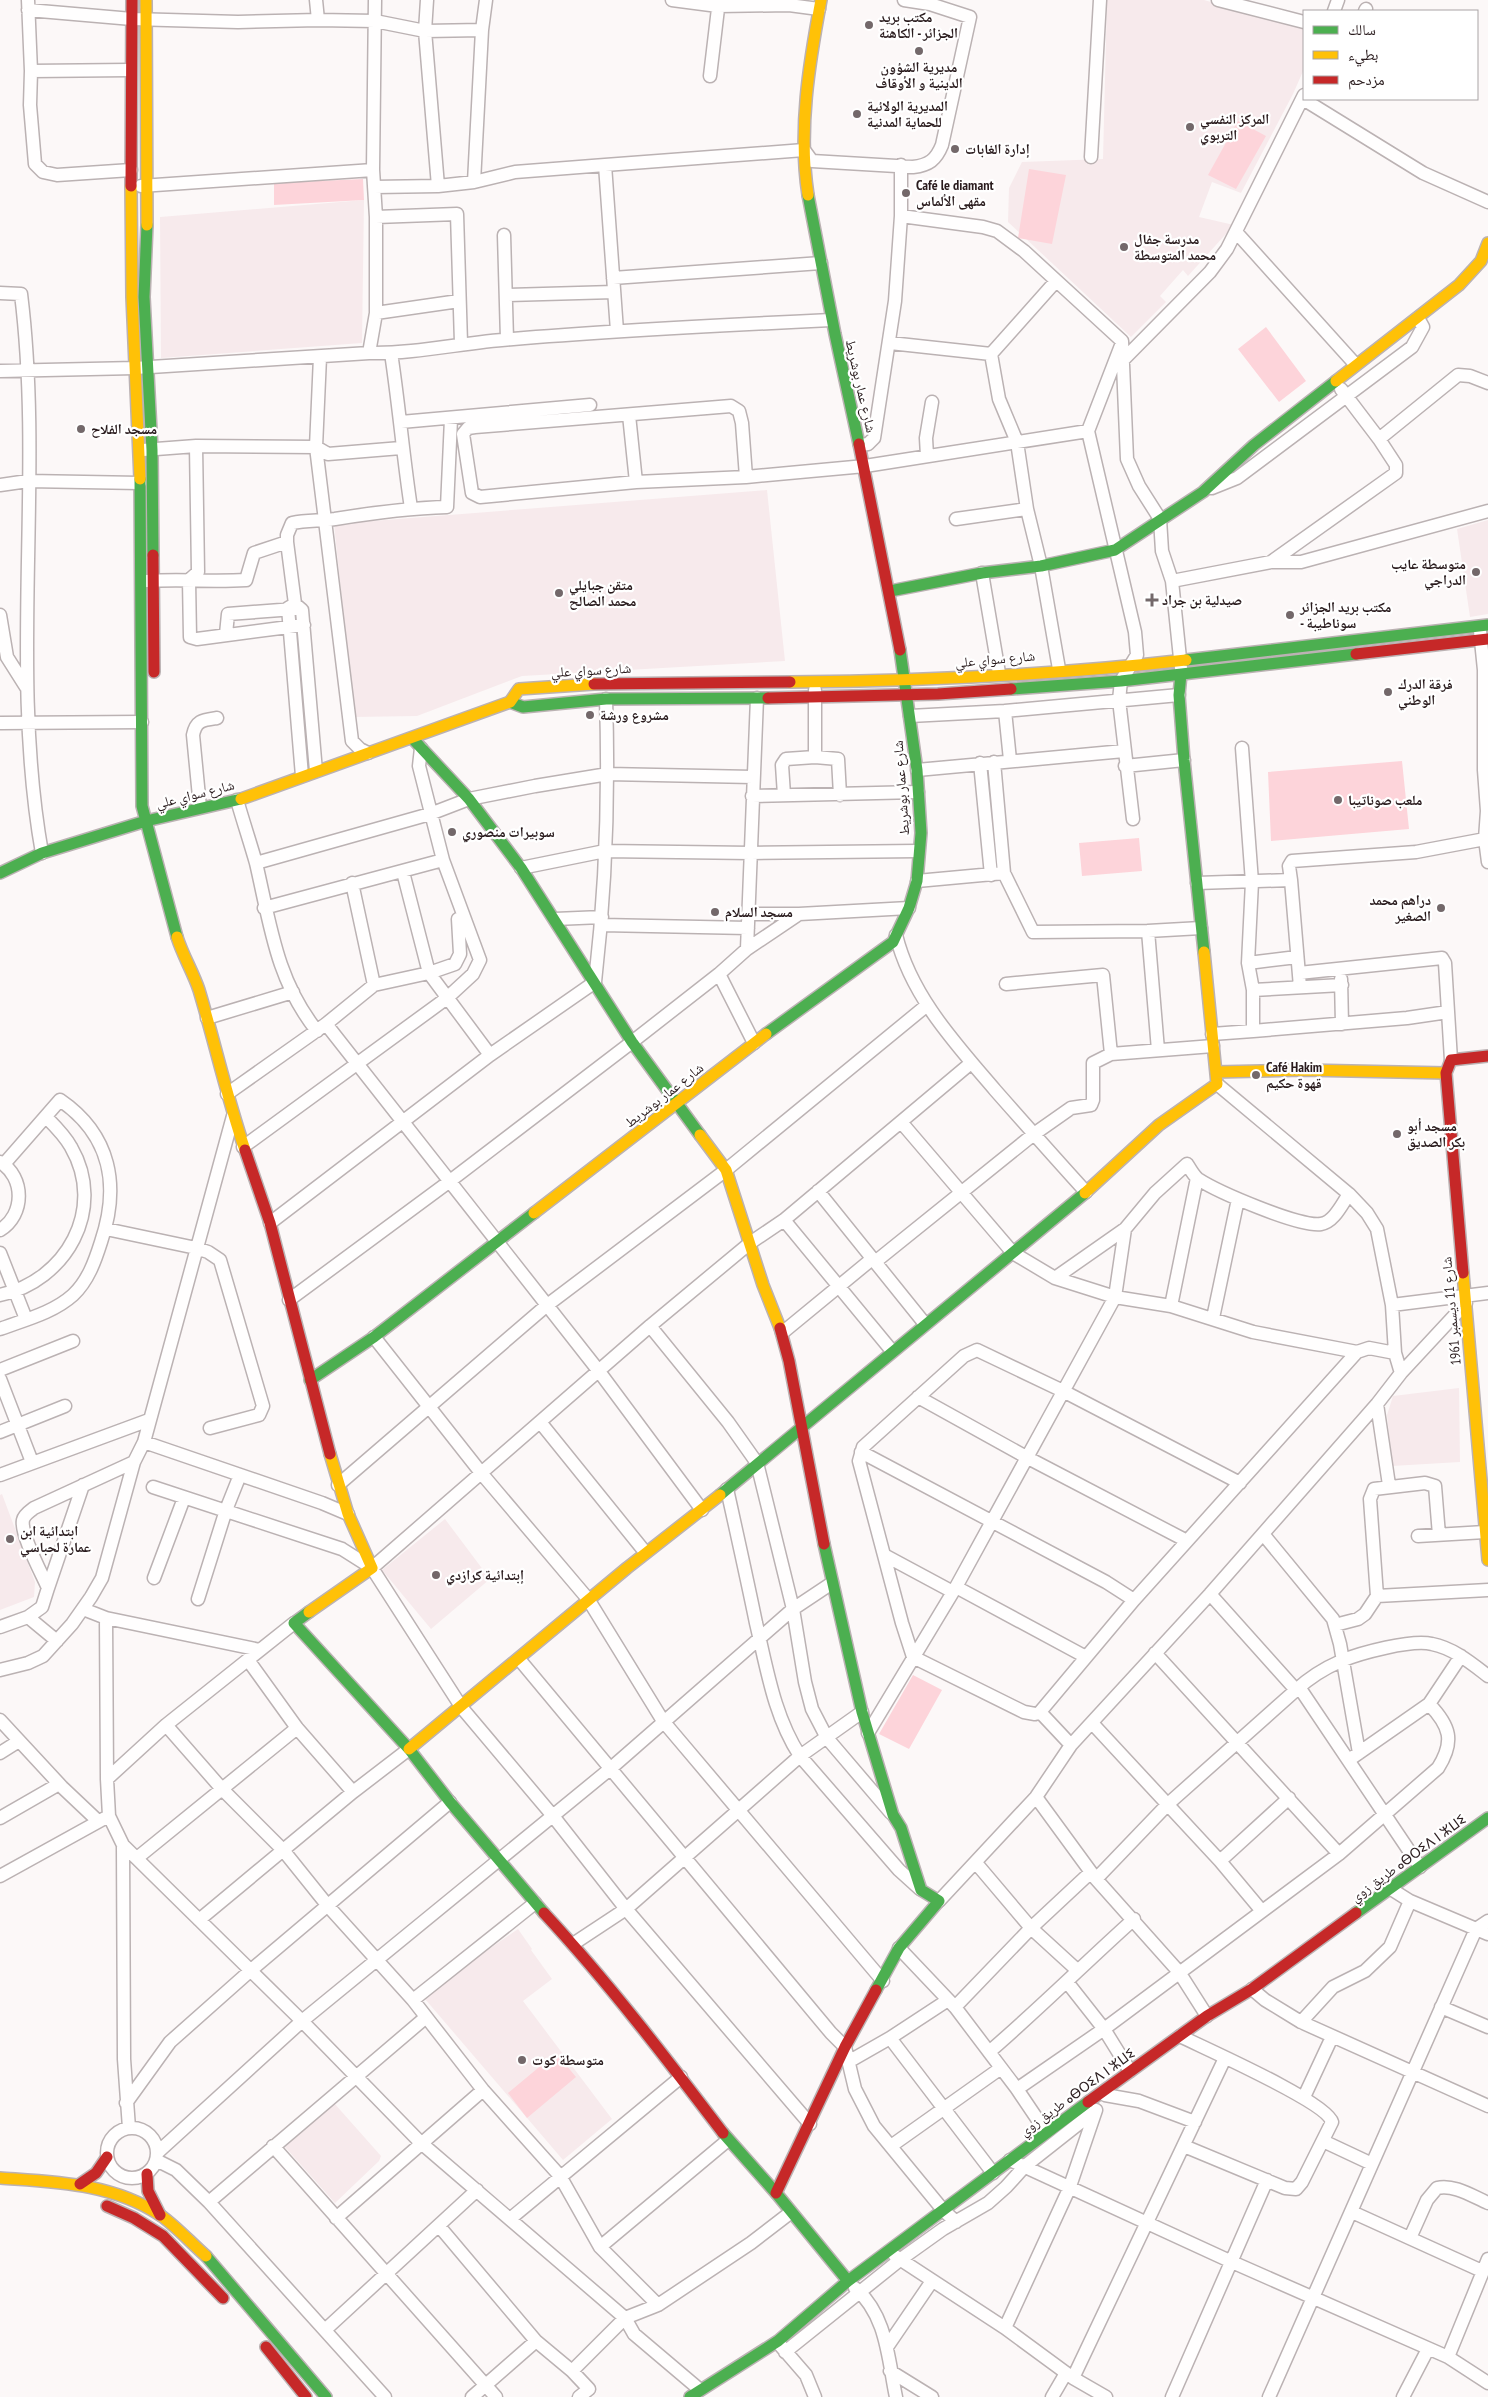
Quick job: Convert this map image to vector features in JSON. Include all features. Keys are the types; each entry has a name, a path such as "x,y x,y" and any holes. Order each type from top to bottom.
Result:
{"main road":[{"path":"132,0 130,70 132,297 138,450 154,688"},
{"path":"146,0 148,185 144,297 152,450 147,581 154,806 146,821"},
{"name":"شارع عمار بوشريط","path":"310,1380 374,1337 754,1042 892,942 909,908 918,881 918,851 921,833 917,770 906,695 906,680 865,466 814,237 804,150 805,92 820,4"},
{"path":"890,591 982,573 1041,566 1115,550 1160,518 1203,492 1254,445 1334,380 1459,285 1484,262 1488,243"},
{"path":"132,297 144,297"},
{"name":"شارع سواي علي","path":"0,873 42,853 146,821 237,800 412,738 510,702 519,689 602,683 906,680 1130,666 1484,626"},
{"name":"شارع سواي علي","path":"510,702 523,707 606,698 816,698 906,695 1121,681 1485,640"},
{"path":"1298,646 1299,660"},
{"path":"409,1749 462,1708 645,1552 702,1510 892,1351 1013,1253 1086,1192 1159,1125 1206,1093 1216,1078 1184,760 1180,695 1181,674"},
{"path":"151,726 142,806 181,950 198,987 233,1116 270,1223 338,1485 348,1514 372,1568 294,1623 409,1749 450,1802 573,1944 681,2077 728,2140 776,2193 790,2213 848,2281"},
{"path":"412,738 469,799 521,868 596,982 632,1042 726,1170 782,1333 832,1583 868,1733 893,1814 901,1828 921,1890 939,1901 899,1948 883,1981 845,2047 776,2193"},
{"path":"1451,1060 1488,1056"},
{"name":"شارع 11 ديسمبر 1961","path":"1451,1060 1446,1073 1488,1560"},
{"path":"1216,1078 1304,1070 1446,1073"},
{"name":"طريق زوي ⴰⴱⵔⵉⴷ ⵏ ⵣⵡⵉ","path":"695,2393 781,2346 848,2281 1046,2132 1107,2092 1130,2071 1207,2016 1252,1989 1488,1818"},
{"path":"80,2184 96,2173 107,2157"},
{"path":"147,2174 148,2191 160,2215"},
{"path":"3,2177 80,2184 121,2196 160,2215 210,2259 326,2397"},
{"path":"92,2202 108,2206 134,2218 163,2236 233,2308"},
{"path":"257,2337 306,2397"}],"street":[{"path":"316,0 318,20"},
{"path":"369,352 376,313 376,217 373,170 375,0"},
{"path":"427,0 425,31 438,186"},
{"path":"474,182 482,30 486,0"},
{"path":"672,0 719,3 820,4"},
{"path":"374,186 438,186 474,182 514,172 804,150 812,161 925,166 938,156 942,145 970,17 930,4 904,0"},
{"path":"1091,157 1100,0"},
{"path":"1218,0 1303,22"},
{"path":"710,76 719,3"},
{"path":"130,170 57,175 43,172 35,164 30,105 31,71 28,5 132,19 238,22 376,21 425,31 482,30"},
{"path":"31,71 130,70"},
{"path":"1124,359 1210,272 1227,249 1303,99"},
{"path":"1309,100 1423,173 1488,202"},
{"path":"605,165 616,331"},
{"path":"860,444 868,444 874,438 890,343 901,216 901,166"},
{"path":"132,188 148,185 373,170"},
{"path":"376,217 456,214 461,343"},
{"path":"901,216 983,227 997,231 1024,251 1122,341 1127,459 1140,486 1160,518 1162,551 1172,581 1182,659 1181,674"},
{"path":"1236,232 1355,364"},
{"path":"504,235 507,339"},
{"path":"613,278 821,263"},
{"path":"991,354 1056,281"},
{"path":"507,295 614,292"},
{"path":"0,293 21,294 28,372 26,687 31,780 42,853"},
{"path":"376,313 459,301"},
{"path":"1203,492 1237,478 1412,346 1423,327 1418,318"},
{"path":"0,371 28,372 135,368 369,352 391,353 461,343 507,339 616,331 831,320"},
{"path":"1122,341 1088,431 1135,632 1137,655 1121,681 1119,700 1133,819"},
{"path":"890,343 991,354"},
{"path":"391,353 401,422 401,448 411,508"},
{"path":"991,354 998,399 1017,442 1027,509 1041,566 1059,669"},
{"path":"320,356 316,447 352,741 360,749 368,753"},
{"path":"1379,439 1458,375 1470,376 1488,382"},
{"path":"1271,562 1396,473 1396,465 1379,439 1334,380"},
{"path":"927,456 926,438 932,402"},
{"path":"401,422 590,405"},
{"path":"746,476 742,423 739,411 735,408 475,427 465,430 463,438 472,492 480,497 636,482 746,476 865,466 1088,431"},
{"path":"629,415 636,482"},
{"path":"316,771 304,625 295,607 287,535 292,523 305,520 326,520 411,508 447,506 451,419"},
{"path":"138,450 196,446 316,447 328,454 401,448"},
{"path":"196,446 198,572 189,580 190,637 197,639 304,625"},
{"path":"0,484 28,481 140,483"},
{"path":"956,519 1027,509"},
{"path":"1172,581 1271,562 1301,562 1488,511"},
{"path":"147,581 189,580 207,582 246,580 254,553 287,542"},
{"path":"982,573 999,673"},
{"path":"226,634 228,614 295,607"},
{"path":"295,607 289,626 302,776"},
{"path":"0,615 7,658 26,687"},
{"path":"1484,626 1484,770 1487,811 1485,840 1488,862"},
{"path":"814,682 816,698 815,757"},
{"path":"910,716 1180,695"},
{"path":"270,1223 490,1055 596,982 602,921 608,774 606,698"},
{"path":"747,948 757,698"},
{"path":"1005,710 1010,760"},
{"path":"200,807 193,735 194,726 201,720 217,718"},
{"path":"0,723 151,726"},
{"path":"243,1147 447,998 473,974 480,960 454,894 430,814 419,766 421,748"},
{"path":"1242,748 1252,882 1248,963 1253,990 1253,1032"},
{"path":"917,770 1124,750"},
{"path":"784,795 782,765 786,759 815,757 838,759 840,795"},
{"path":"1126,766 1184,760"},
{"path":"994,762 1004,873 1033,932 1148,931 1200,928"},
{"path":"980,763 991,874"},
{"path":"256,863 430,814 469,799 608,774 753,777"},
{"path":"752,796 918,792"},
{"path":"237,800 256,863 264,908 284,974 303,1013 322,1027 357,1063 403,1120 546,1306 598,1370 702,1510"},
{"path":"1300,987 1290,862 1294,860 1416,852 1485,840"},
{"path":"521,868 605,851 751,853 918,851"},
{"path":"264,908 443,860"},
{"path":"403,872 429,974 490,1055"},
{"path":"918,881 1004,873"},
{"path":"1197,883 1291,880"},
{"path":"352,883 374,985"},
{"path":"227,1094 322,1027 374,985 429,974 455,964 458,958 459,929 454,894"},
{"path":"748,914 800,914 909,908"},
{"path":"289,1300 450,1181 632,1042 719,974 747,948 800,914"},
{"path":"555,919 748,928"},
{"path":"1148,931 1158,1050"},
{"path":"896,935 902,958 926,1006 972,1063 1086,1192"},
{"path":"1248,963 1297,957"},
{"path":"458,958 480,960"},
{"path":"1299,973 1442,958 1445,963 1451,1060"},
{"path":"1340,969 1342,1024"},
{"path":"719,974 754,1042"},
{"path":"1006,984 1103,975 1111,1054"},
{"path":"1253,990 1342,985"},
{"path":"207,1018 293,992"},
{"path":"338,1485 546,1306 726,1170 926,1006"},
{"path":"782,1333 838,1286 961,1193 1034,1134 1071,1108 1090,1105 1093,1100 1093,1063 1111,1054 1158,1050 1253,1032 1407,1018 1448,1012"},
{"path":"372,1568 650,1326 750,1243 784,1220 972,1063"},
{"path":"1216,1078 1349,1194 1367,1213 1377,1229 1392,1305 1395,1353 1401,1372"},
{"path":"0,1230 12,1219 18,1208 19,1196 15,1179 2,1163 47,1118 60,1100 78,1112 103,1147 111,1189 106,1229 96,1258 80,1287 64,1301 0,1329"},
{"path":"0,1670 28,1663 43,1656 58,1641 83,1609 102,1578 134,1462 144,1442 233,1116"},
{"path":"0,1295 14,1292 32,1284 48,1273 62,1259 80,1224 83,1205 83,1185 79,1166 72,1148 61,1132 47,1118"},
{"path":"901,1122 1013,1253 1055,1278 1115,1297 1171,1306 1253,1332 1357,1352 1369,1348 1395,1353"},
{"path":"1055,1278 1125,1228 1155,1193 1187,1164 1197,1178 1238,1199 1305,1223 1320,1224 1328,1221 1349,1194"},
{"path":"1171,1306 1197,1178"},
{"path":"818,1191 925,1324"},
{"path":"1213,1318 1238,1199"},
{"path":"784,1220 892,1351"},
{"path":"868,1733 954,1590 1115,1297 1125,1228"},
{"path":"106,1229 196,1248 208,1252 220,1260 263,1406 259,1415 210,1428"},
{"path":"0,1252 26,1319"},
{"path":"1392,1305 1465,1300 1488,1293"},
{"path":"939,1901 1036,1797 1072,1745 1210,1594 1377,1404 1401,1372 1465,1300"},
{"path":"650,1326 728,1422 757,1463 793,1609 809,1698 827,1738 893,1814"},
{"path":"374,1337 482,1474 588,1599 663,1721 883,1981"},
{"path":"0,1370 73,1341"},
{"path":"1240,1483 1063,1391 977,1350 964,1356 863,1447 860,1461 902,1623 913,1657 1024,1712 1035,1714 1040,1712 1134,1600 1240,1483 1357,1352"},
{"path":"0,1379 32,1462"},
{"path":"918,1397 1028,1458 1187,1541"},
{"path":"1377,1404 1389,1485"},
{"path":"0,1432 65,1406"},
{"path":"0,1475 149,1420"},
{"path":"540,1422 645,1552"},
{"path":"144,1442 322,1503 348,1514"},
{"path":"861,1452 1134,1600"},
{"path":"48,1588 24,1531 23,1520 34,1508 134,1462"},
{"path":"198,1599 226,1510 240,1475"},
{"path":"1335,1625 1358,1619 1365,1614 1376,1596 1370,1499 1374,1489 1389,1485 1425,1482 1435,1486 1439,1535"},
{"path":"0,1627 28,1616 42,1607 82,1485"},
{"path":"153,1487 342,1549 372,1568 462,1708 553,1816 626,1909 810,2124"},
{"path":"727,1489 778,1713 789,1739 800,1756 899,1870 921,1890"},
{"path":"154,1578 184,1498"},
{"path":"1418,1536 1485,1532"},
{"path":"1262,1534 1330,1614 1335,1625 1342,1661 1354,1756"},
{"path":"886,1556 1086,1657"},
{"path":"385,2397 209,2202 176,2170 157,2156 152,2137 145,2132 129,2128 115,2135 107,2149 107,2157 115,2172 122,2177 130,2179 147,2174 157,2156 302,2022 610,1769 793,1609 832,1583"},
{"path":"1376,1596 1488,1590"},
{"path":"1210,1594 1297,1688 1320,1721 1354,1756 1385,1816 1420,1867"},
{"path":"83,1609 106,1618 260,1650"},
{"path":"28,1616 58,1641"},
{"path":"104,1818 107,1779 106,1618"},
{"path":"107,1779 166,1725 294,1623"},
{"path":"848,2062 952,2004 1031,1928 1093,1876 1168,1804 1297,1688 1342,1661 1399,1645 1422,1642 1441,1647 1462,1656 1488,1676"},
{"path":"1155,1653 1339,1854"},
{"path":"1354,1756 1429,1704 1462,1656"},
{"path":"519,1659 845,2047 862,2103 874,2126 943,2210 956,2222"},
{"path":"248,1660 296,1728 352,1792"},
{"path":"1017,2089 1104,2029 1261,1910 1339,1854 1438,1768 1446,1756 1449,1742 1448,1730 1443,1720 1429,1704"},
{"path":"573,1944 626,1909 800,1756 862,1712"},
{"path":"1040,1712 1072,1745"},
{"path":"0,1720 60,1784 104,1818 123,1845 420,2142 625,2318 634,2334 695,2393"},
{"path":"1092,1723 1220,1861 1261,1910"},
{"path":"166,1725 222,1789 283,1850 328,1906 413,2000 483,2090 560,2176 600,2247 658,2305"},
{"path":"137,1858 296,1728"},
{"path":"0,1753 19,1740"},
{"path":"199,1920 352,1792 409,1749"},
{"path":"0,1818 60,1784"},
{"path":"1036,1797 1093,1876 1134,1919 1179,1972 1207,2016"},
{"path":"1220,1861 1289,1798"},
{"path":"126,2103 170,2042 250,1971 450,1802"},
{"path":"0,1876 104,1818"},
{"path":"123,1845 124,2059 129,2128"},
{"path":"976,1863 1031,1928 1077,1970"},
{"path":"1391,1889 1410,1901 1482,1931"},
{"path":"1301,2022 1333,1987 1365,1971 1381,1957 1397,1936 1410,1901"},
{"path":"413,2000 535,1902"},
{"path":"989,2052 1134,1919"},
{"path":"1269,2397 1441,2007 1488,1921"},
{"path":"899,1948 952,2004 1017,2089 1046,2132"},
{"path":"1067,1982 1104,2029 1130,2071"},
{"path":"1252,1989 1265,2000 1301,2022 1488,2106"},
{"path":"1441,2007 1488,2027"},
{"path":"209,2202 355,2076 426,2018"},
{"path":"1180,2036 1304,2097 1332,2119 1302,2182 1296,2189 1286,2188 1184,2146"},
{"path":"1304,2097 1332,2037"},
{"path":"890,2038 993,2173"},
{"path":"1052,2397 1070,2376 1146,2224 1225,2058"},
{"path":"891,2146 1001,2068"},
{"path":"510,2219 681,2077"},
{"path":"336,2218 420,2142 483,2090"},
{"path":"1005,2328 1070,2189 1096,2110 1107,2092 1139,2100 1195,2122"},
{"path":"815,2397 806,2374 781,2346 861,2292 901,2259 943,2229 988,2203 1025,2166 1096,2110"},
{"path":"600,2247 728,2140"},
{"path":"1323,2141 1372,2164"},
{"path":"273,2146 496,2397"},
{"path":"1010,2160 1146,2224 1448,2357 1487,2381"},
{"path":"1172,2397 1267,2180"},
{"path":"1410,2238 1427,2200 1437,2188 1445,2186 1453,2188 1488,2203"},
{"path":"325,2330 477,2190"},
{"path":"1352,2212 1482,2271"},
{"path":"572,2371 625,2318 658,2305 751,2243 790,2213"},
{"path":"439,2226 536,2341 572,2371 589,2389 579,2397"},
{"path":"886,2252 901,2259 1005,2328 1070,2376 1106,2397"},
{"path":"1448,2357 1488,2259"},
{"path":"848,2281 861,2292 875,2312 887,2347 896,2397"},
{"path":"887,2347 932,2281"},
{"path":"472,2397 536,2341"},
{"path":"1402,2397 1428,2349"},
{"path":"890,2371 932,2397"}],"shaded area":[{"name":"المركز النفسي التربوي","path":"1107,0 1204,0 1303,29 1303,71 1241,193 1212,182 1199,217 1234,225 1188,276 1183,270 1160,296 1166,302 1131,337 1008,222 1009,188 1022,162 1103,159"},
{"path":"1238,121 1266,136 1236,189 1208,175"},
{"path":"1029,169 1066,175 1052,244 1018,238"},
{"path":"363,179 364,200 274,205 274,183"},
{"path":"364,200 362,343 161,358 160,217"},
{"path":"1266,327 1306,381 1279,402 1238,349"},
{"name":"متقن جبايلي محمد الصالح","path":"767,490 785,661 522,676 417,716 354,717 334,524"},
{"name":"متوسطة عايب الدراجي","path":"1488,520 1488,614 1470,617 1457,529"},
{"name":"ملعب صوناتيبا","path":"1402,761 1409,829 1271,841 1268,772"},
{"path":"1139,838 1142,871 1082,876 1079,843"},
{"path":"1459,1388 1460,1462 1392,1466 1387,1415 1393,1396"},
{"name":"ابتدائية ابن عمارة لحباسي","path":"2,1494 35,1582 34,1597 0,1610 0,1495"},
{"name":"إبتدائية كرازدي","path":"445,1519 490,1579 431,1629 382,1570"},
{"path":"913,1675 942,1690 909,1749 879,1734"},
{"name":"متوسطة كوت","path":"518,1929 552,1979 523,2001 612,2119 563,2160 425,1999 459,1970"},
{"path":"556,2053 576,2077 527,2118 508,2093"},
{"path":"334,2103 381,2156 379,2161 335,2203 285,2147"}],"traffic: fast":[{"path":"808,195 859,444"},
{"path":"147,225 144,297 152,450 153,555"},
{"path":"890,591 982,573 1041,566 1115,550 1203,492 1254,445 1336,381"},
{"path":"140,479 142,806 177,937"},
{"path":"1186,660 1488,625"},
{"path":"766,1034 893,942 909,908 917,881 921,833 917,770 900,650"},
{"path":"1011,689 1121,681 1356,654"},
{"path":"1181,674 1179,695 1184,760 1204,952"},
{"path":"510,702 523,707 606,699 768,698"},
{"path":"412,738 469,799 521,868 632,1042 700,1135"},
{"path":"0,873 42,853 146,821 241,799"},
{"path":"720,1495 1085,1193"},
{"path":"310,1380 374,1337 534,1213"},
{"path":"824,1544 862,1712 893,1815 901,1828 921,1890 939,1901 899,1948 876,1990"},
{"path":"309,1612 294,1623 409,1749 450,1802 544,1913"},
{"path":"1356,1913 1488,1818"},
{"path":"690,2397 778,2341 848,2281 1088,2102"},
{"path":"723,2133 776,2193 848,2281"},
{"path":"206,2256 326,2397"}],"traffic: slow":[{"path":"146,0 147,225"},
{"path":"808,195 804,146 806,97 812,48 821,0"},
{"path":"131,186 132,297 140,479"},
{"path":"1336,381 1459,285 1481,261 1488,243"},
{"path":"790,682 988,676 1087,670 1186,660"},
{"path":"241,799 510,702 519,689 594,684"},
{"path":"177,937 199,990 232,1111 245,1150"},
{"path":"1085,1193 1159,1125 1217,1084 1204,952"},
{"path":"534,1213 766,1034"},
{"path":"1216,1072 1304,1070 1446,1073"},
{"path":"700,1135 726,1170 763,1285 780,1328"},
{"path":"1463,1273 1488,1560"},
{"path":"309,1612 372,1568 348,1514 330,1454"},
{"path":"409,1749 627,1568 720,1495"},
{"path":"0,2178 83,2186 122,2196 142,2204 160,2215 178,2229 206,2256"}],"traffic: jam":[{"path":"131,186 132,0"},
{"path":"859,444 900,650"},
{"path":"153,555 154,672"},
{"path":"1356,654 1488,639"},
{"path":"594,684 790,682"},
{"path":"768,698 938,694 1011,689"},
{"path":"1463,1273 1446,1073 1451,1060 1488,1056"},
{"path":"245,1150 270,1223 330,1454"},
{"path":"780,1328 789,1361 824,1544"},
{"path":"544,1913 614,1993 723,2133"},
{"path":"1088,2102 1207,2016 1252,1989 1356,1913"},
{"path":"776,2193 845,2047 876,1990"},
{"path":"80,2184 96,2173 107,2157"},
{"path":"147,2174 148,2191 160,2215"},
{"path":"107,2206 134,2218 163,2236 223,2298"},
{"path":"266,2347 306,2397"}],"place":[{"name":"مكتب بريد الجزائر - الكاهنة","path":"869,25"},
{"name":"مديرية الشؤون الدينية و الأوقاف","path":"919,51"},
{"name":"المديرية الولائية للحماية المدنية","path":"857,114"},
{"name":"المركز النفسي التربوي","path":"1190,127"},
{"name":"إدارة الغابات","path":"955,149"},
{"name":"Café le diamant مقهى الألماس","path":"906,193"},
{"name":"مدرسة جفال محمد المتوسطة","path":"1124,247"},
{"name":"مسجد الفلاح","path":"81,429"},
{"name":"متوسطة عايب الدراجي","path":"1476,572"},
{"name":"متقن جبايلي محمد الصالح","path":"559,593"},
{"name":"صيدلية بن جراد","path":"1152,600"},
{"name":"مكتب بريد الجزائر - سوناطيبة","path":"1290,615"},
{"name":"فرقة الدرك الوطني","path":"1388,692"},
{"name":"مشروع ورشة","path":"590,715"},
{"name":"ملعب صوناتيبا","path":"1338,800"},
{"name":"سوبيرات منصوري","path":"452,832"},
{"name":"دراهم محمد الصغير","path":"1441,908"},
{"name":"مسجد السلام","path":"715,912"},
{"name":"Café Hakim قهوة حكيم","path":"1256,1075"},
{"name":"مسجد أبو بكر الصديق","path":"1397,1134"},
{"name":"ابتدائية ابن عمارة لحباسي","path":"10,1539"},
{"name":"إبتدائية كرازدي","path":"436,1575"},
{"name":"متوسطة كوت","path":"522,2060"}]}
